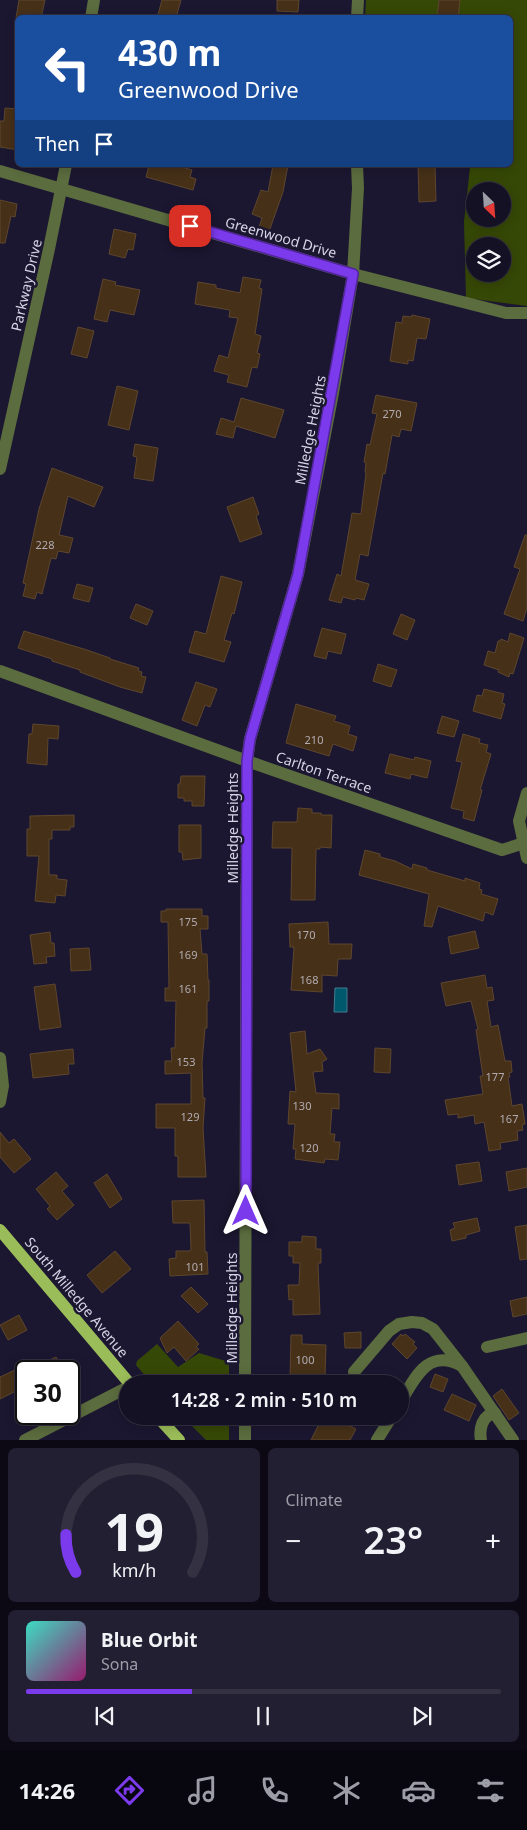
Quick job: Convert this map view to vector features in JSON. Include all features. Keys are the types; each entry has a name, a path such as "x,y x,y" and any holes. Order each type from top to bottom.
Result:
{"main road":[{"name":"South Milledge Avenue","path":"0,1230 122,1375"},
{"path":"166,1425 180,1440"}],"street":[{"path":"92,15 94,0"},
{"path":"357,15 358,0"},
{"name":"Parkway Drive","path":"0,469 66,167"},
{"name":"Milledge Heights","path":"245,1375 247,761 250,739 298,574 353,274 358,188 357,167"},
{"name":"Greenwood Drive","path":"0,171 353,274 506,312 527,313"},
{"name":"Carlton Terrace","path":"0,671 247,761 502,850 525,843"},
{"path":"527,793 520,821 527,858"},
{"path":"0,1058 3,1086 0,1102"},
{"path":"354,1372 389,1331 399,1324 422,1323 433,1329 462,1366 514,1440"},
{"path":"488,1347 527,1338"},
{"path":"409,1388 421,1369 430,1362 441,1360 454,1362 462,1366"},
{"path":"25,1440 119,1392"},
{"path":"481,1440 481,1427 484,1419 490,1414 495,1413"},
{"path":"245,1425 245,1440"},
{"path":"377,1440 386,1425"}],"green space":[{"path":"366,0 527,0 527,306 466,298 464,222 466,204 466,228 511,228 511,182 468,182 470,167 513,167 513,15 365,15"},
{"path":"157,1344 178,1367 199,1353 229,1362 229,1375 144,1375 136,1365 137,1361"},
{"path":"191,1425 229,1425 229,1440 206,1440"}],"water":[{"path":"335,988 347,988 347,1012 334,1012"}],"building":[{"path":"19,0 45,0 42,15 16,15"},
{"path":"162,0 181,0 177,15 158,15"},
{"path":"277,0 299,0 298,12 277,11"},
{"path":"439,0 460,0 458,15 437,15"},
{"path":"5,108 15,109 15,150 0,147 0,121 4,121"},
{"path":"148,167 182,167 192,170 190,177 196,179 193,190 146,177"},
{"path":"273,167 288,167 283,192 266,240 256,237 262,218 252,214 261,190 268,192"},
{"path":"418,167 435,167 436,201 419,202"},
{"path":"0,200 17,204 15,217 11,216 5,243 0,243"},
{"path":"114,229 136,234 133,250 128,249 125,258 109,254"},
{"path":"243,277 261,280 259,288 262,289 255,334 261,336 257,353 260,354 257,368 252,367 247,387 227,382 229,375 214,371 219,355 228,358 238,318 229,317 230,310 195,304 198,282 216,285 216,288 240,293"},
{"path":"103,279 116,282 115,285 140,290 134,315 110,310 107,322 94,319"},
{"path":"412,315 430,319 426,339 417,338 413,361 408,360 408,364 390,361 396,322 402,323 403,316 411,317"},
{"path":"78,327 94,331 87,358 71,354"},
{"path":"117,386 138,391 129,430 108,425"},
{"path":"376,395 417,403 411,431 401,429 399,437 392,435 368,556 360,554 355,580 369,584 364,600 343,597 341,603 329,600 337,574 341,576 352,513 361,514 366,473 366,463 364,462 367,444 370,445 377,414 372,413"},
{"path":"241,398 284,410 275,438 236,426 233,438 216,434 221,418 234,422"},
{"path":"135,444 158,448 153,481 134,478 137,457 133,456"},
{"path":"52,468 103,487 94,507 68,496 59,535 73,538 69,553 58,551 56,559 51,558 42,594 37,592 35,599 23,596 26,584 23,583 39,509"},
{"path":"253,497 259,514 256,516 262,534 240,542 227,507"},
{"path":"525,535 527,535 527,608 523,621 504,614 520,569 514,567"},
{"path":"221,576 242,582 234,614 232,613 224,640 231,642 224,662 189,652 195,631 206,634"},
{"path":"77,584 93,588 89,602 73,598"},
{"path":"136,604 153,611 147,625 130,618"},
{"path":"401,614 415,620 407,640 393,634"},
{"path":"322,628 346,634 341,654 328,651 326,659 314,656"},
{"path":"24,631 139,668 138,671 142,672 141,676 146,677 142,693 120,687 80,672 80,670 52,661 52,659 18,648"},
{"path":"510,633 524,638 513,674 510,673 509,677 498,672 499,670 484,665 488,651 495,653 498,641 501,639 508,642"},
{"path":"378,664 397,670 391,687 373,681"},
{"path":"196,682 217,689 210,707 205,705 197,726 182,720"},
{"path":"484,689 504,694 502,703 505,704 501,719 473,711 477,695 482,696"},
{"path":"296,704 336,716 334,721 350,726 348,734 357,737 353,751 333,744 329,756 286,743"},
{"path":"442,716 459,721 454,737 437,733"},
{"path":"33,724 59,726 58,739 48,738 47,765 27,763 29,734 32,734"},
{"path":"463,734 480,739 479,743 488,745 486,752 491,754 480,790 482,790 474,821 463,818 464,811 451,808 462,762 456,761"},
{"path":"390,754 414,760 415,757 431,761 427,778 411,774 410,779 385,773"},
{"path":"181,776 205,776 204,806 192,806 192,801 184,801 184,798 178,798 178,784 180,784"},
{"path":"298,808 312,809 312,813 321,813 321,815 332,815 331,848 320,847 320,849 316,849 315,900 291,900 292,848 272,848 273,822 297,822"},
{"path":"74,815 74,827 70,827 70,830 52,830 52,839 49,839 49,875 57,875 57,879 67,880 65,896 56,895 55,903 35,901 39,856 27,856 27,829 30,829 30,816"},
{"path":"179,825 201,825 201,858 183,860 182,852 179,852"},
{"path":"365,850 380,854 380,857 395,861 412,869 413,864 465,881 465,878 480,883 479,889 482,890 481,894 498,899 493,915 485,912 483,921 438,906 432,927 424,926 429,894 359,875"},
{"path":"166,909 202,909 202,916 208,916 208,929 200,929 202,954 207,954 209,980 207,1028 205,1028 202,1063 203,1098 205,1098 203,1128 206,1177 178,1177 178,1156 175,1156 175,1128 156,1128 156,1104 191,1104 191,1073 165,1074 165,1061 172,1061 171,1048 175,1048 176,1001 165,1001 165,988 169,988 168,922 161,922 161,911 166,911"},
{"path":"328,922 329,944 352,944 351,959 338,959 337,976 322,975 322,992 291,990 294,947 290,947 289,924"},
{"path":"475,931 479,948 451,954 448,937"},
{"path":"50,932 51,943 54,943 55,956 46,957 47,963 34,964 30,935"},
{"path":"89,948 91,970 71,971 70,949"},
{"path":"485,975 487,988 492,987 494,1000 487,1001 491,1027 498,1025 505,1061 511,1061 512,1072 509,1073 510,1077 508,1077 512,1106 522,1104 525,1124 522,1125 523,1130 517,1131 518,1140 500,1143 501,1149 489,1151 484,1122 475,1124 474,1115 458,1118 458,1114 448,1115 445,1100 483,1094 480,1076 483,1076 476,1030 478,1029 471,1001 446,1006 441,983"},
{"path":"55,984 61,1027 40,1030 34,987"},
{"path":"305,1031 307,1054 320,1049 327,1059 322,1062 323,1071 313,1072 316,1093 339,1094 339,1109 332,1108 330,1134 335,1134 334,1142 340,1142 338,1160 325,1159 324,1163 295,1159 296,1149 293,1149 295,1124 288,1124 290,1091 296,1092 290,1033"},
{"path":"375,1048 391,1049 390,1073 374,1072"},
{"path":"73,1049 74,1064 68,1064 69,1074 33,1078 30,1054"},
{"path":"0,1132 9,1143 14,1139 31,1159 14,1173 0,1157"},
{"path":"479,1162 482,1181 459,1185 456,1165"},
{"path":"527,1168 527,1187 509,1191 506,1172"},
{"path":"56,1172 68,1186 62,1191 74,1205 57,1220 47,1209 50,1206 36,1189"},
{"path":"107,1174 122,1199 110,1208 94,1183"},
{"path":"204,1200 205,1252 207,1252 208,1274 170,1276 169,1259 176,1258 176,1251 190,1251 191,1249 190,1223 173,1223 172,1201"},
{"path":"477,1218 480,1231 466,1235 466,1238 452,1241 450,1230 455,1228 453,1223"},
{"path":"527,1225 527,1259 520,1260 515,1227"},
{"path":"302,1236 316,1237 316,1249 321,1249 321,1263 318,1263 320,1314 293,1315 293,1299 289,1300 288,1285 299,1285 300,1263 293,1263 293,1256 289,1256 289,1242 302,1242"},
{"path":"115,1251 131,1269 102,1293 87,1275"},
{"path":"191,1287 208,1304 198,1313 181,1296"},
{"path":"527,1297 527,1314 513,1317 510,1301"},
{"path":"19,1315 27,1330 8,1340 0,1325"},
{"path":"178,1321 199,1344 196,1347 199,1349 186,1361 174,1347 167,1353 160,1338"},
{"path":"361,1332 361,1348 345,1348 344,1333"},
{"path":"401,1334 403,1336 405,1334 415,1342 413,1344 417,1348 407,1359 392,1344"},
{"path":"291,1335 302,1335 302,1344 326,1345 325,1375 290,1375"},
{"path":"15,1370 15,1392 0,1399 0,1377"},
{"path":"435,1374 448,1379 443,1392 430,1387"},
{"path":"502,1389 519,1413 509,1420 493,1396"},
{"path":"452,1394 476,1405 469,1421 444,1410"},
{"path":"318,1425 348,1425 356,1429 350,1440 311,1440"}],"route":[{"path":"190,226 353,274 298,574 250,739 247,761 246,1211"}]}
